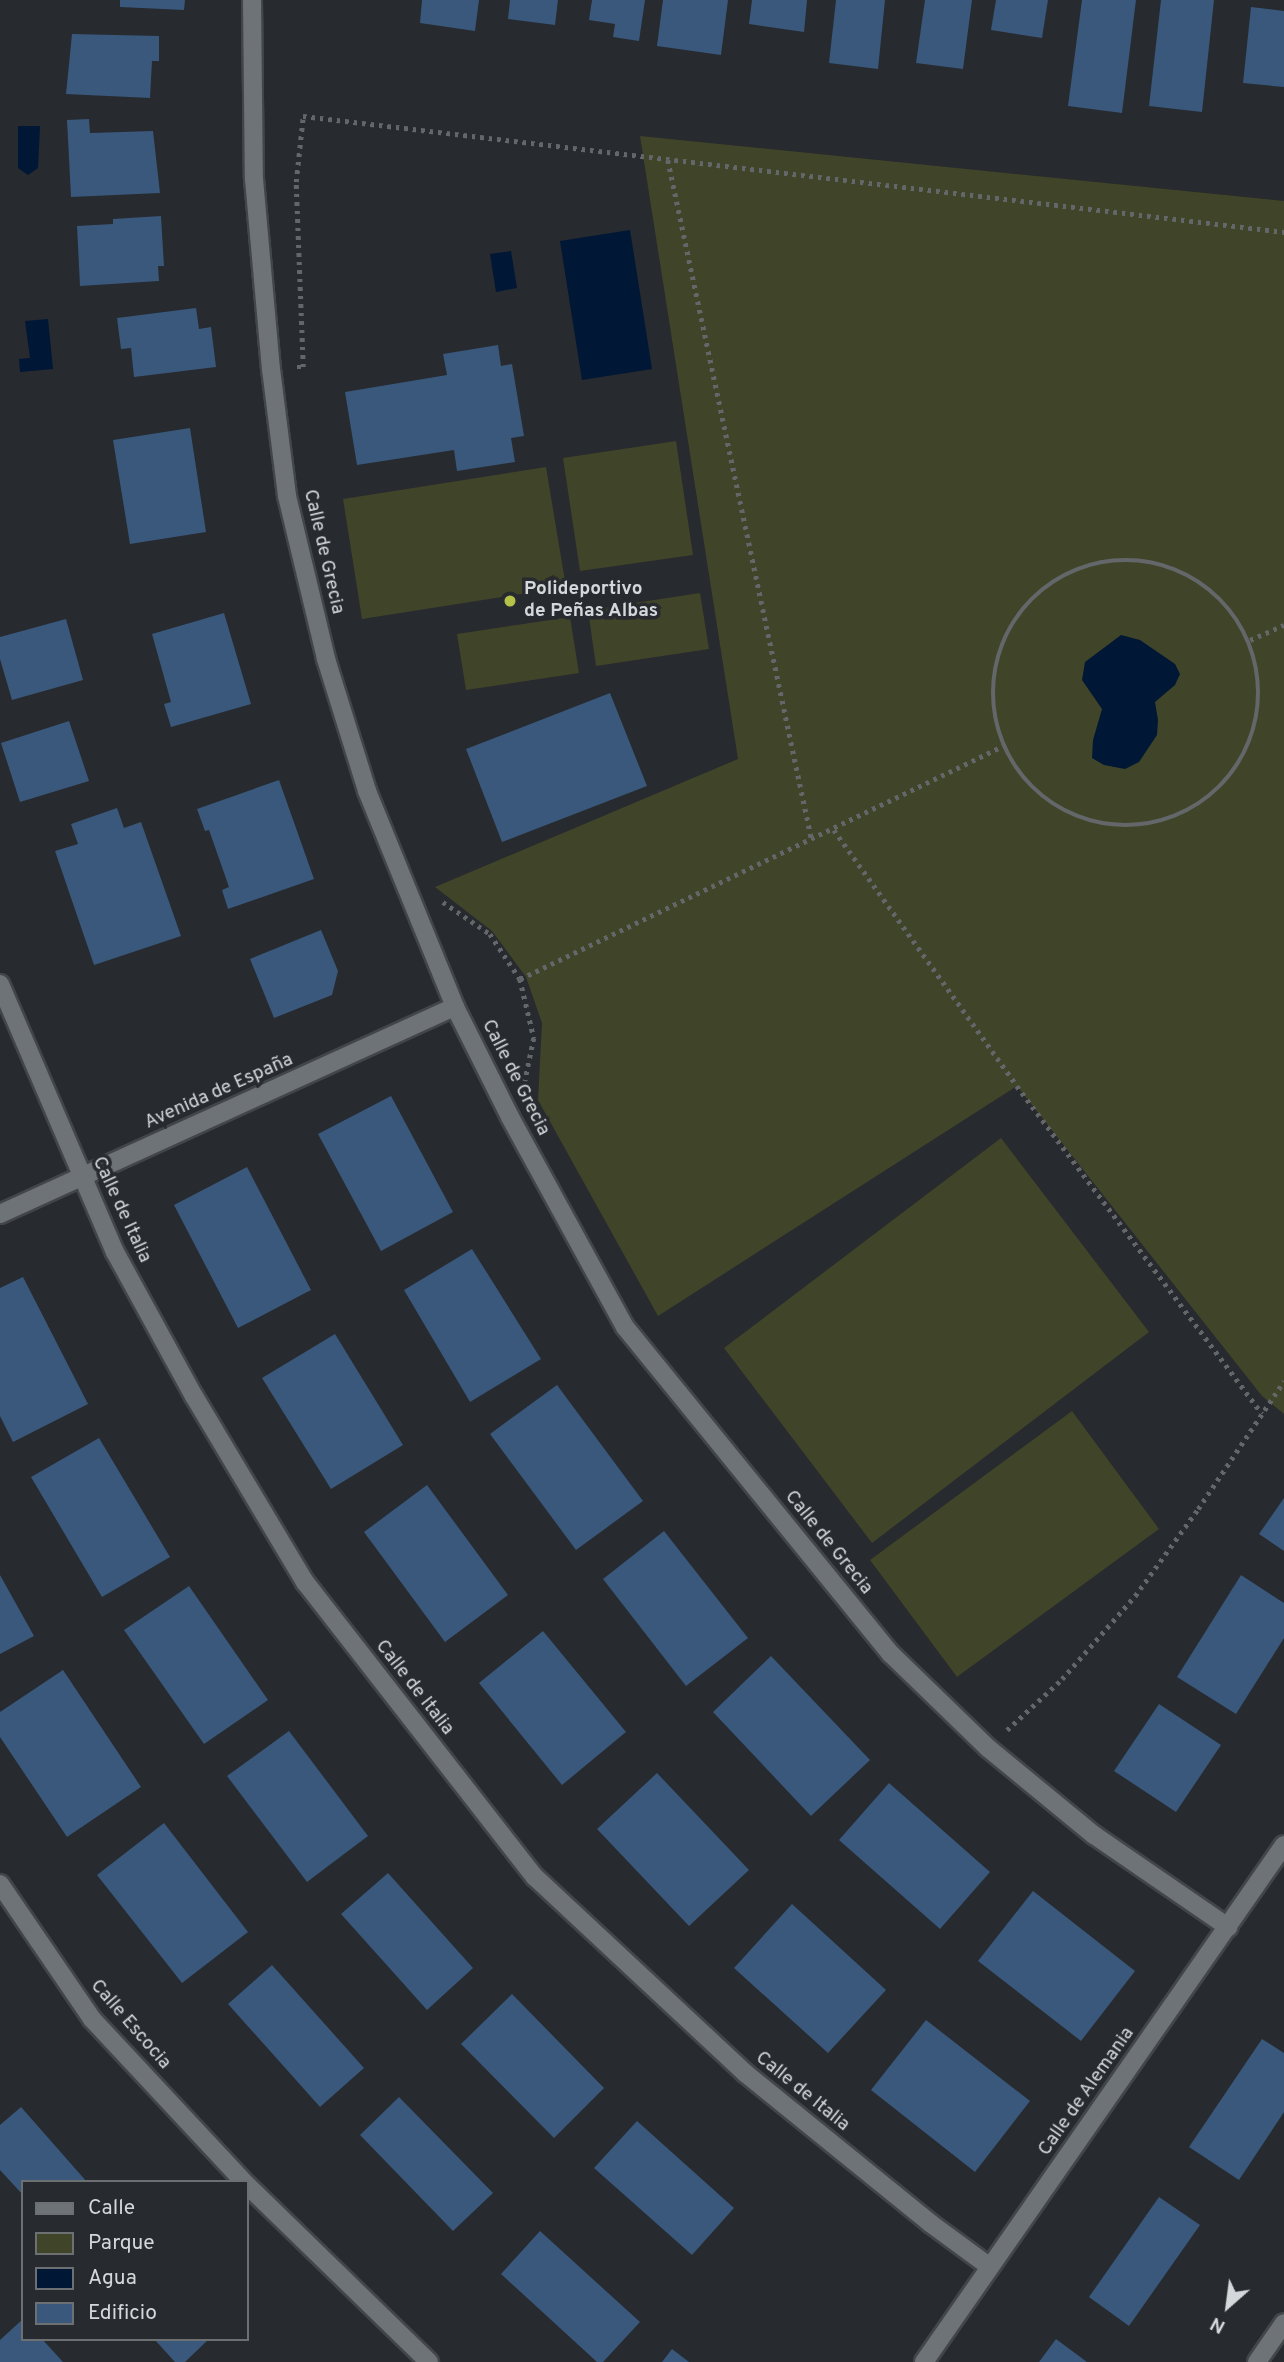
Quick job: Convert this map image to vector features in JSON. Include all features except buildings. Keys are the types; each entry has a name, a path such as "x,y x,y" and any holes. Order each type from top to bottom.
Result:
{"street":[{"name":"Calle de Grecia","path":"253,0 254,179 271,369 287,496 326,659 367,791 456,1007 510,1118 625,1327 891,1654 988,1748 1094,1835 1228,1927"},
{"name":"Calle de Italia","path":"0,984 115,1252 194,1396 305,1582 535,1877 745,2073 930,2223 990,2267"},
{"name":"Avenida de España","path":"0,1214 456,1007"},
{"name":"Calle de Alemania","path":"924,2362 1284,1845"},
{"name":"Calle Escocia","path":"0,1884 92,2019 242,2180"},
{"name":"Calle Escocia","path":"248,2186 429,2362"},
{"path":"1257,2362 1284,2323"}],"path":[{"path":"271,369 303,367 296,183 303,116 1284,232"},
{"path":"668,160 812,841"},
{"path":"1124,559 1160,563 1188,574 1218,596 1237,617 1250,640 1258,666 1260,694 1256,727 1246,754 1227,781 1201,804 1159,823 1123,827 1083,820 1051,804 1021,776 1003,746 994,718 992,683 999,650 1018,614 1054,580 1087,565 1124,559"},
{"path":"1250,640 1284,625"},
{"path":"520,979 812,841 1003,746"},
{"path":"834,830 1017,1086 1262,1413"},
{"path":"405,883 425,874 433,895 490,934 520,979 534,1038 525,1083"},
{"path":"988,1748 1062,1679 1135,1596 1284,1381"}],"green space":[{"path":"640,136 1284,201 1284,1414 1262,1396 1017,1086 658,1316 538,1100 542,1023 526,977 492,931 435,887 738,759"},
{"path":"676,441 693,555 580,571 563,458"},
{"path":"546,467 566,587 362,619 343,499"},
{"path":"700,593 709,649 596,666 588,610"},
{"path":"570,617 579,673 466,690 457,634"},
{"path":"1001,1138 1149,1332 872,1543 724,1348"},
{"path":"1072,1411 1159,1529 957,1677 870,1560"}],"water":[{"path":"18,126 40,126 38,168 28,175 18,168"},
{"path":"630,230 652,369 582,380 560,241"},
{"path":"511,251 517,288 496,292 490,254"},
{"path":"48,319 53,369 20,372 19,359 30,358 25,321"},
{"path":"1121,635 1140,640 1175,664 1180,674 1175,685 1155,702 1157,735 1139,762 1125,769 1104,765 1092,758 1093,740 1102,709 1082,680 1085,662"}],"place":[{"name":"Polideportivo de Peñas Albas","path":"510,601"}]}
